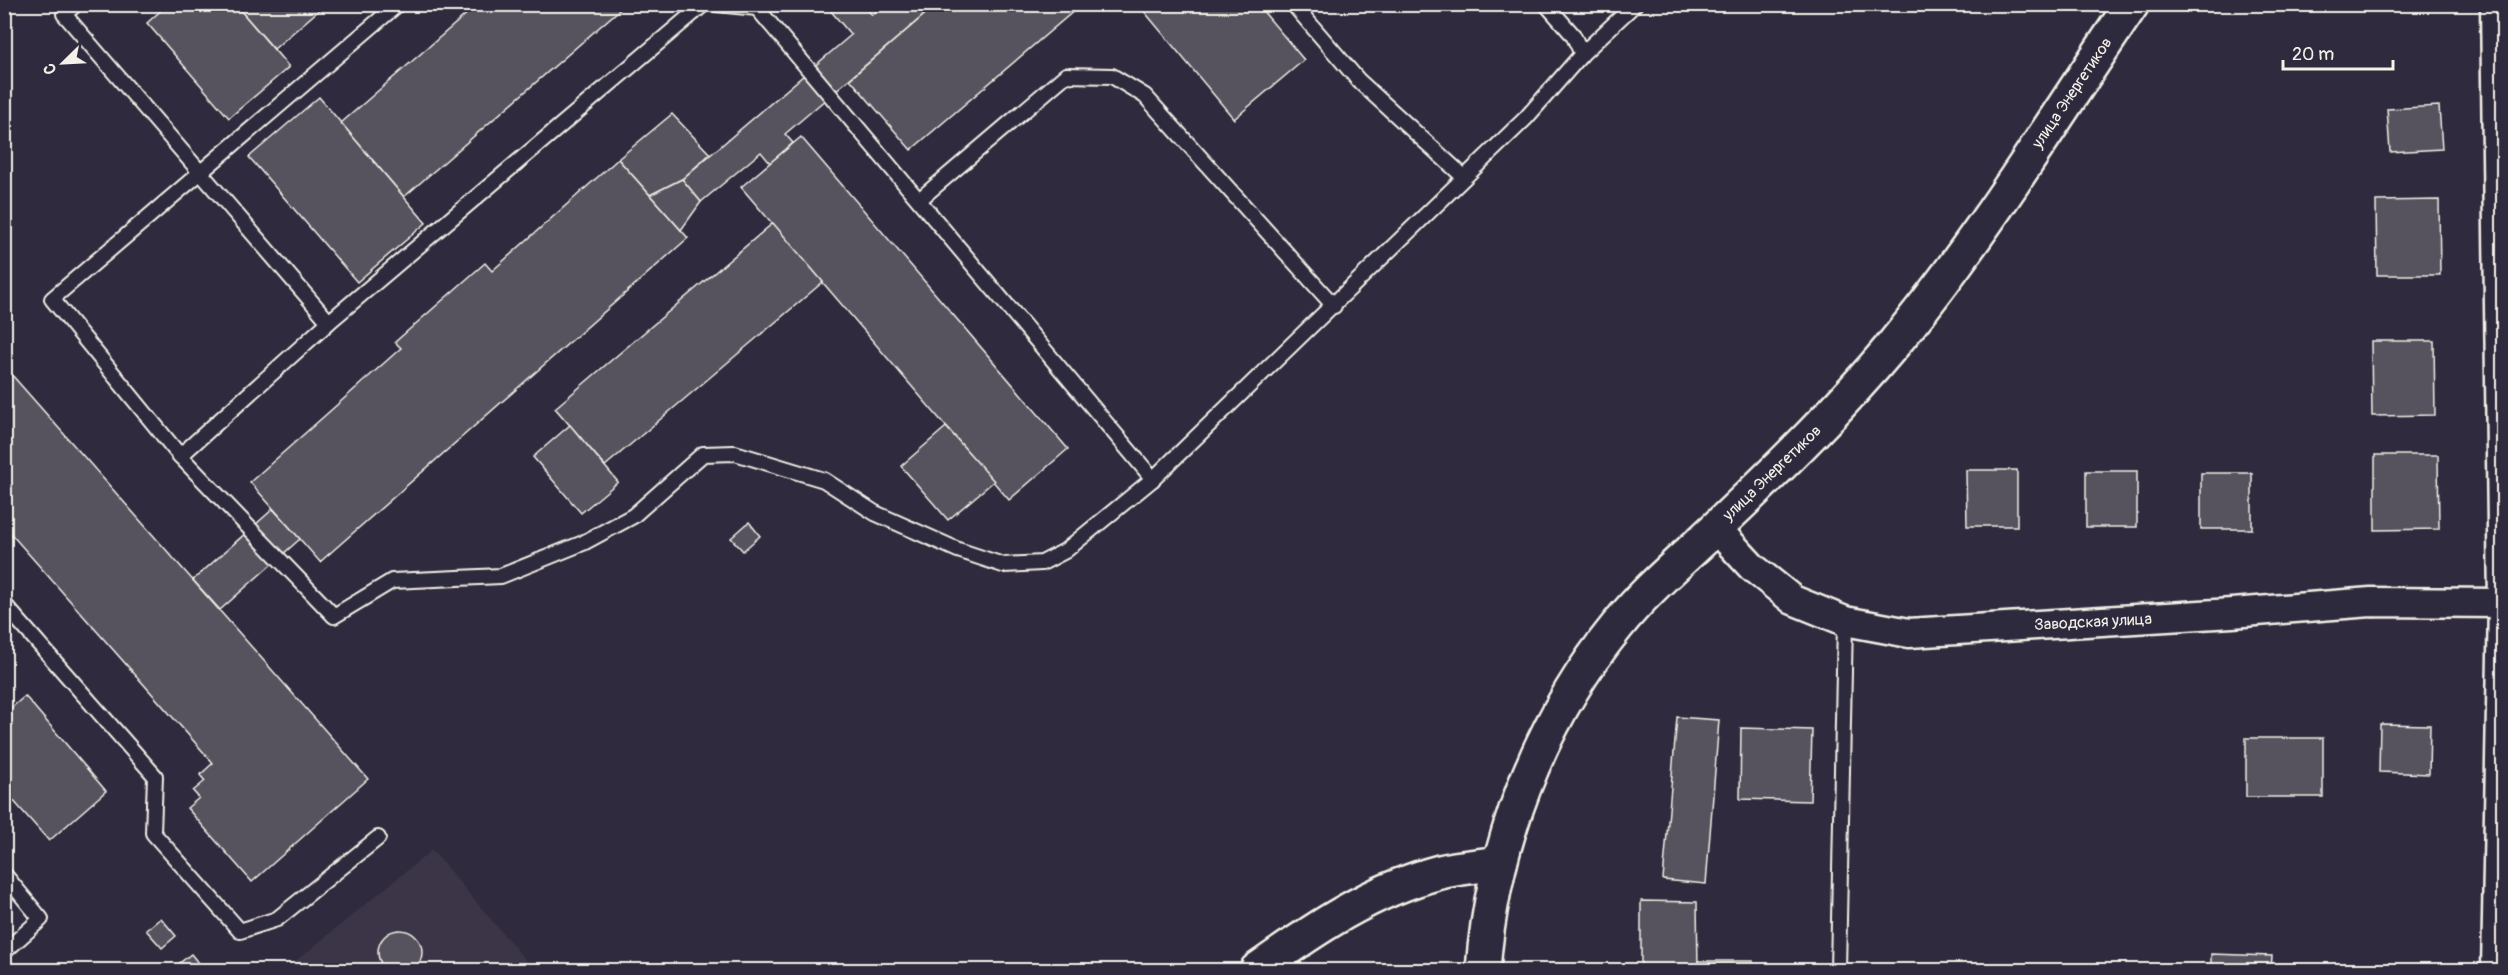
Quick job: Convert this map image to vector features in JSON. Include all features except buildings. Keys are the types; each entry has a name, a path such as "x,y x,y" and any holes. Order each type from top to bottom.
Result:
{"street":[{"name":"улица Энергетиков","path":"1483,970 1486,927 1500,863 1516,806 1541,746 1580,677 1616,626 1654,585 1796,452 1892,346 1926,303 2036,147 2132,4"},
{"path":"2495,4 2503,603 2496,970"},
{"name":"Заводская улица","path":"1716,528 1752,567 1793,600 1845,621 1909,633 2371,602 2503,603"},
{"path":"1257,970 1320,926 1372,897 1440,872 1500,863"}],"lane":[{"path":"76,4 64,15 329,322"},
{"path":"398,4 52,299 180,456 334,616 392,581 501,576 583,543 633,516 704,454 735,453 824,480 875,513 958,550 1004,565 1042,563 1065,551 1152,479 1334,306 1526,118 1582,54 1635,4"},
{"path":"180,456 329,322 704,4"},
{"path":"716,4 757,8 1152,479"},
{"path":"1293,4 1359,81 1464,177"},
{"path":"1546,4 1573,35 1582,54"},
{"path":"919,200 1066,75 1112,76 1145,96 1334,306"},
{"path":"4,604 155,776 153,832 240,930 277,919 378,838"},
{"path":"1838,970 1845,621"},
{"path":"4,874 41,920 4,952"}],"shaded area":[{"path":"432,850 534,970 285,970"}]}
